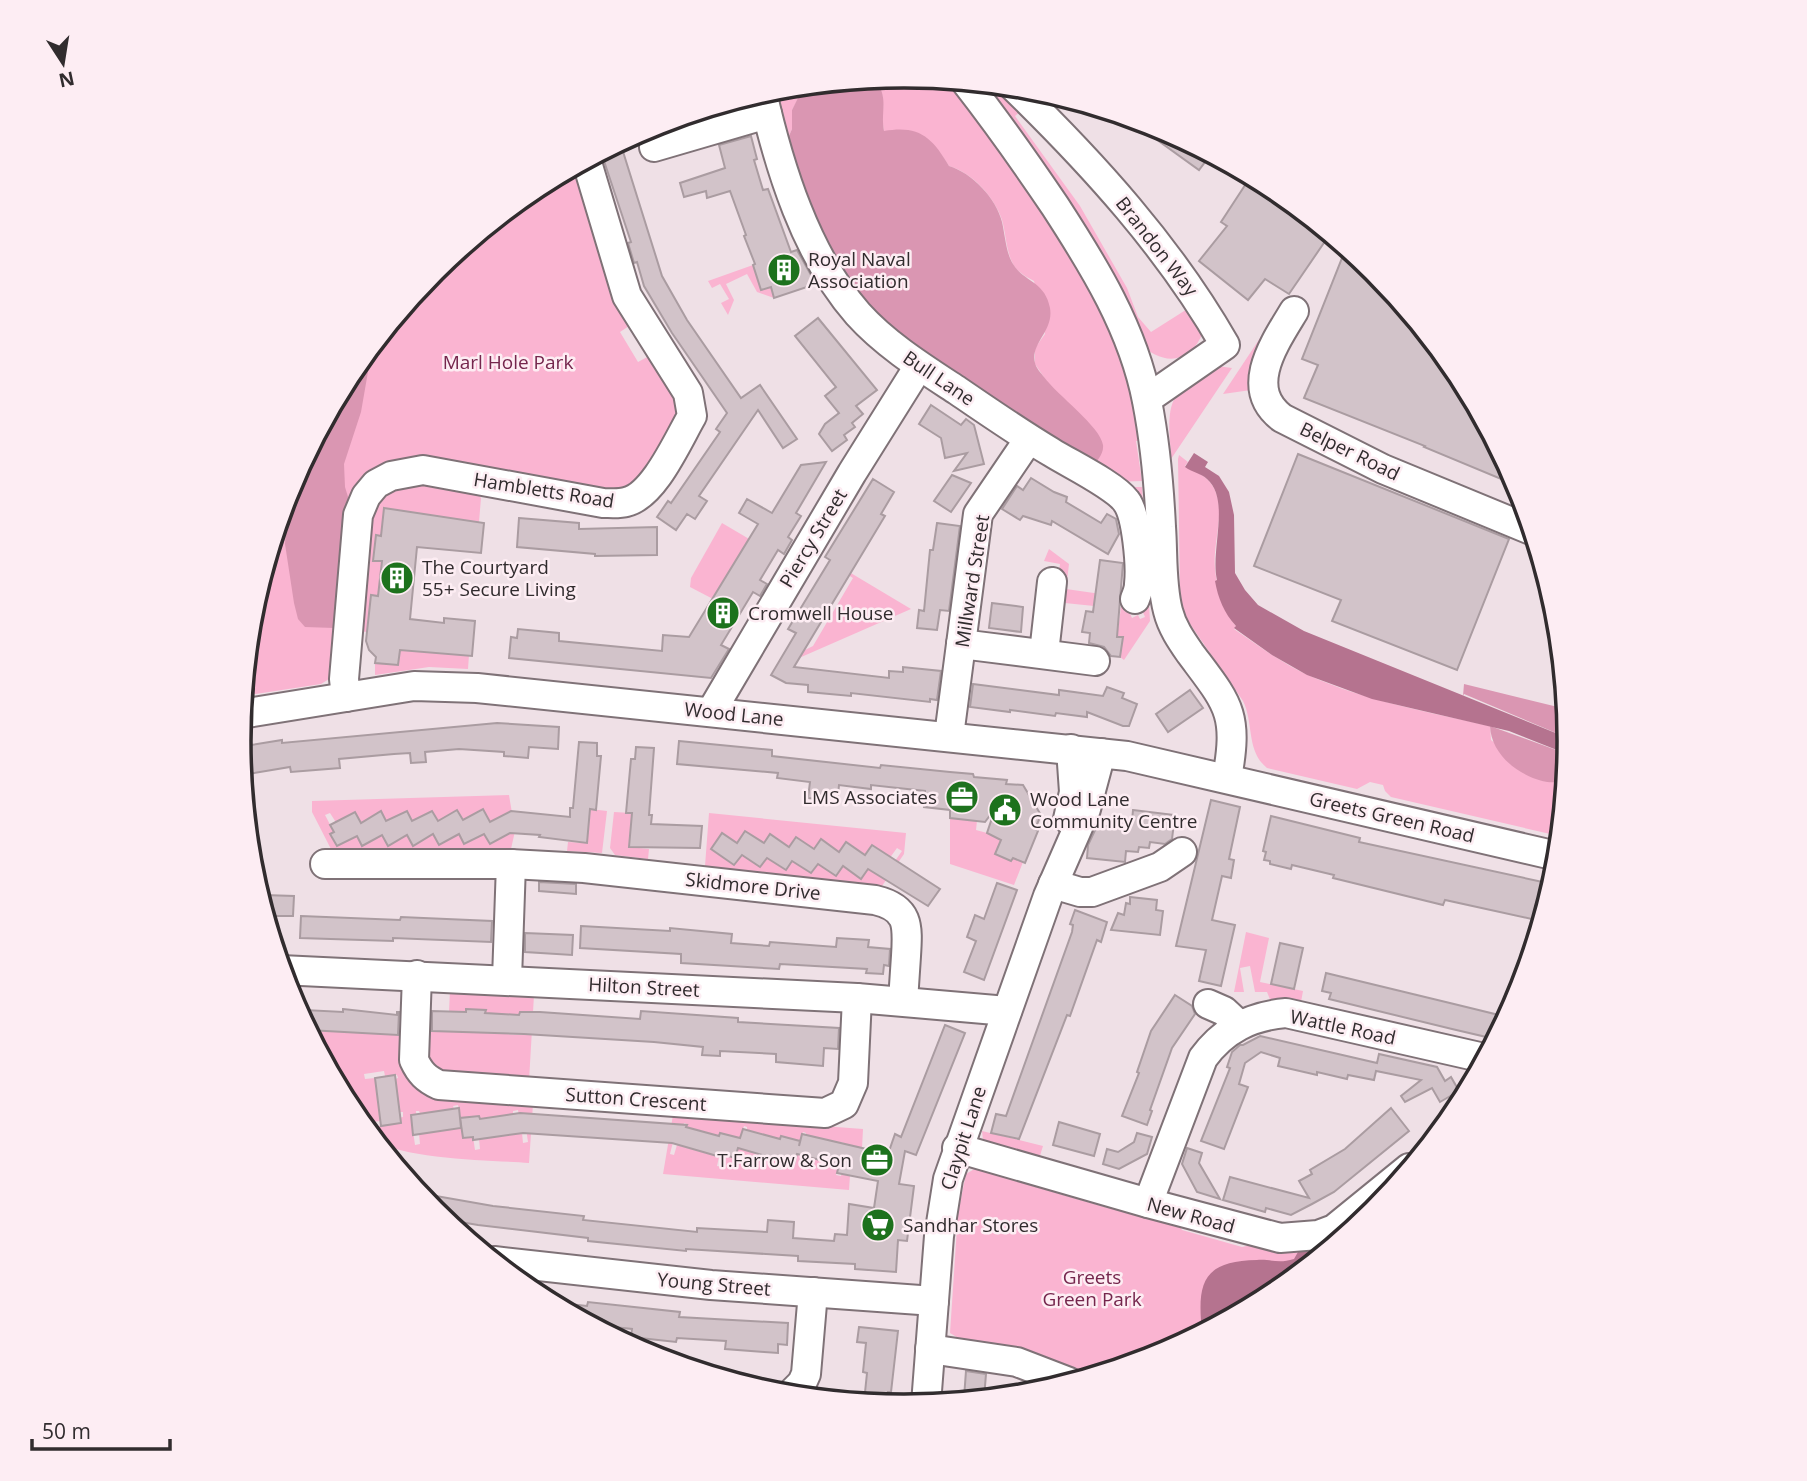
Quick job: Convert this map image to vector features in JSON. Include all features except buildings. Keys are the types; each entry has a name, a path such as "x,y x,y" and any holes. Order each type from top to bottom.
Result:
{"street":[{"path":"973,92 1007,134 1105,286 1132,349 1147,399 1159,483 1168,609 1180,639 1219,691 1229,710 1232,749 1227,778"},
{"name":"Brandon Way","path":"1026,99 1101,176 1198,298 1225,345 1147,399"},
{"name":"Bull Lane","path":"654,147 764,103 800,216 837,286 858,314 893,347 919,366 1029,439 1107,486 1127,502 1132,511 1139,566 1140,586 1135,599"},
{"name":"Hambletts Road","path":"346,697 344,679 358,515 366,496 376,484 391,476 423,470 603,503 626,502 641,495 657,475 692,416 688,393 627,296 589,169"},
{"name":"Belper Road","path":"1294,311 1275,342 1264,373 1262,387 1272,410 1282,418 1383,469 1520,525"},
{"name":"Piercy Street","path":"711,712 852,473 919,366"},
{"name":"Millward Street","path":"949,736 978,514 1029,439"},
{"path":"1044,653 1052,582"},
{"path":"961,644 1095,661"},
{"name":"Wood Lane","path":"252,712 414,686 477,688 1071,749 1127,756 1227,778"},
{"name":"Claypit Lane","path":"1053,884 1059,844 1072,807 1074,792 1071,749"},
{"name":"Claypit Lane","path":"927,1393 944,1198 957,1148 1053,884 1086,809 1101,753"},
{"name":"Greets Green Road","path":"1227,778 1546,853"},
{"name":"Skidmore Drive","path":"325,864 511,864 598,870 890,903 904,917 908,929 903,1001"},
{"path":"506,979 511,864"},
{"path":"1053,884 1080,892 1092,892 1172,869"},
{"name":"Hilton Street","path":"293,970 857,998 1007,1011"},
{"name":"Sutton Crescent","path":"416,975 414,1060 419,1071 428,1080 439,1085 825,1113 844,1104 853,1083 857,998"},
{"path":"1208,1004 1224,1011 1239,1025"},
{"name":"Wattle Road","path":"1148,1203 1203,1058 1214,1043 1239,1025 1266,1015 1286,1013 1473,1059"},
{"name":"New Road","path":"957,1148 1280,1238 1302,1237 1334,1229 1350,1216"},
{"name":"Young Street","path":"512,1263 711,1285 934,1301"},
{"path":"800,1385 806,1374 813,1292"},
{"path":"930,1349 1017,1362 1053,1376"}],"green space":[{"path":"880,89 959,90 1005,151 1097,294 1129,376 1141,440 1136,441 1142,481 1113,482 1091,468 1074,410 1052,389 1035,364 1035,348 1045,334 1034,281 1013,264 1002,220 994,202 974,180 949,166 930,143 905,131 884,132"},
{"path":"985,93 1011,97 1023,109 1015,116 1080,206 1127,288 1138,317 1151,332 1192,306 1203,332 1191,351 1175,358 1157,355 1139,342"},
{"path":"800,96 792,110 792,129 785,145 776,100"},
{"name":"Marl Hole Park","path":"581,173 632,324 620,332 638,362 651,355 675,389 679,417 651,470 624,492 374,476 329,679 321,684 252,695 263,613 273,571 300,491 318,452 338,414 385,343 442,279 506,222"},
{"path":"753,265 761,290 771,287 774,298 757,292 747,274 726,284 734,300 728,315 721,303 729,299 720,284 712,288 708,281"},
{"path":"1272,320 1272,329 1251,390 1223,394"},
{"path":"1217,366 1232,368 1171,459 1169,424 1174,399 1187,384"},
{"path":"1179,455 1188,462 1185,466 1208,480 1218,500 1216,575 1231,620 1236,626 1234,629 1288,665 1330,684 1398,705 1490,726 1491,740 1542,781 1555,782 1550,834 1391,797 1383,785 1370,782 1357,789 1267,768 1260,761 1253,745 1243,701 1183,610 1180,591"},
{"path":"415,481 476,492 481,498 479,522 384,509 381,536 376,535 373,560 382,561 378,596 371,596 368,623 374,633 359,631 370,514 381,496"},
{"path":"1121,487 1142,487 1150,621 1124,660 1120,657 1123,638 1117,637 1122,600 1095,597 1094,606 1055,602 1060,564 1044,561 1049,549 1069,564 1066,589 1122,597 1132,618 1138,615 1140,619 1145,617 1140,605"},
{"path":"722,523 771,552 713,599 690,587 691,578"},
{"path":"834,563 911,609 799,658 795,655 813,646 853,578 832,565"},
{"path":"401,645 405,650 469,655 468,669 429,667 375,675 375,663 398,665"},
{"path":"509,795 515,831 511,849 332,851 312,812 312,801","holes":["457,810 464,823 490,822 506,814 514,831 490,844 488,831 465,844 461,838 465,836 463,832 439,845 435,838 439,836 437,832 414,845 412,833 388,845 386,833 363,846 359,840 363,837 361,833 337,846 330,835 334,832 325,815 330,813 337,824 355,812 362,824 381,811 388,824 403,816 402,813 406,811 413,823 432,811 439,823"]},
{"path":"590,809 607,811 602,853 567,851 568,842 587,843"},
{"path":"614,812 632,813 629,847 649,849 648,859 615,855 610,848"},
{"path":"709,813 906,833 904,854 882,886 705,866","holes":["745,831 762,845 771,834 775,837 773,839 788,849 796,837 813,851 864,857 872,845 889,859 897,848 902,851 883,878 864,866 862,870 865,873 861,879 839,864 811,864 815,867 811,873 788,858 790,864 785,870 763,855 764,862 760,867 737,852 738,859 734,865 711,849 722,833 737,843"]},
{"path":"950,818 977,821 976,830 1002,837 997,850 1011,860 1013,858 1023,862 1014,885 950,864"},
{"path":"1246,932 1269,938 1260,982 1303,991 1301,1002 1271,1002 1267,992 1255,992 1250,966 1240,968 1244,992 1234,992"},
{"path":"450,990 534,995 529,1081 446,1075 426,1060 427,1030 524,1035 524,1012 519,1015 467,1009 466,1012 449,1012"},
{"path":"348,1012 358,1032 401,1034 411,1081 427,1094 533,1104 529,1163 471,1160 394,1148 377,1126 392,1124 392,1119 403,1117 395,1079 398,1078 397,1075 385,1076 384,1071 364,1074 365,1079 375,1078 381,1121 374,1122 338,1067 319,1031 347,1032","holes":["458,1105 460,1117 465,1117 468,1137 462,1128 419,1134 420,1144 415,1145 412,1124 417,1124 416,1111 420,1113 454,1109 453,1106","518,1110 520,1122 525,1122 528,1142 523,1143 522,1133 479,1139 480,1149 475,1150 472,1130 476,1116 480,1119 513,1114 513,1111"]},
{"path":"673,1115 863,1129 862,1148 852,1146 849,1190 663,1174","holes":["684,1123 687,1124 686,1127 719,1136 727,1148 722,1167 717,1166 719,1157 677,1145 674,1155 670,1154 675,1134 680,1135","744,1126 747,1130 780,1139 781,1136 785,1137 787,1151 782,1170 777,1170 780,1160 738,1148 735,1158 730,1157 735,1137 740,1138","803,1132 839,1144 844,1143 841,1154 846,1156 841,1176 836,1175 839,1165 797,1154"]},
{"path":"982,1131 1043,1146 1039,1159 987,1143 983,1140"},
{"name":"Greets Green Park","path":"976,1168 1014,1176 1019,1182 1108,1208 1118,1205 1178,1223 1182,1230 1242,1247 1339,1227 1301,1259 1230,1306 1153,1344 1066,1373 1054,1368 1051,1360 1029,1350 1005,1345 996,1351 977,1347 977,1342 960,1339 950,1333 958,1213 966,1174"}],"shaded area":[{"path":"881,89 884,131 907,130 923,135 937,147 949,166 974,180 989,196 999,213 1013,264 1044,292 1050,308 1049,323 1036,349 1035,363 1050,384 1095,429 1103,445 1100,457 1091,468 878,320 855,292 830,252 785,145 792,129 792,110 799,96"},
{"path":"369,366 361,412 344,464 345,487 352,510 341,623 334,628 305,627 298,619 285,544 286,528 318,452 338,414"},
{"path":"1194,453 1208,462 1205,467 1219,476 1229,492 1234,515 1235,573 1258,605 1304,631 1557,733 1557,750 1509,731 1372,699 1307,675 1272,655 1234,628 1236,626 1222,605 1215,581 1218,499 1207,479 1185,467"},
{"path":"1464,684 1555,706 1557,733 1464,694 1463,696"},
{"path":"1490,726 1557,750 1555,782 1532,778 1514,768 1500,753 1491,736"},
{"path":"1311,1251 1266,1283 1201,1321 1203,1288 1214,1270 1239,1261 1294,1259 1298,1252"}],"place":[{"name":"Royal Naval Association","path":"784,270"},
{"name":"The Courtyard 55+ Secure Living","path":"397,578"},
{"name":"Cromwell House","path":"723,613"},
{"name":"LMS Associates","path":"962,797"},
{"name":"Wood Lane Community Centre","path":"1005,810"},
{"name":"T.Farrow & Son","path":"877,1160"},
{"name":"Sandhar Stores","path":"878,1225"}]}
